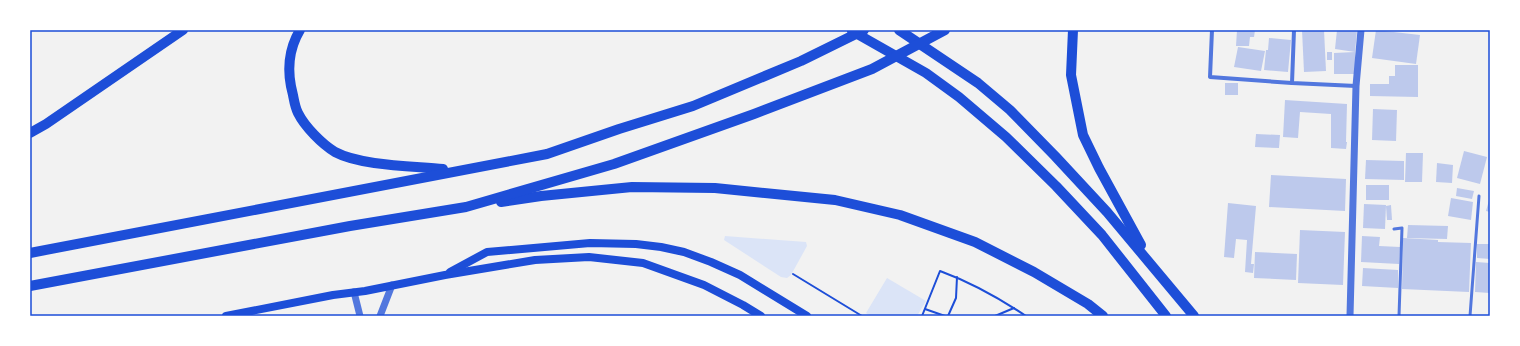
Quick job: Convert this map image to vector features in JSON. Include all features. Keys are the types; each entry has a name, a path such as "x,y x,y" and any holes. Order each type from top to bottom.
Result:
{"highway":[{"path":"30,133 46,124 183,30"},
{"path":"300,30 296,36 289,61 290,85 298,112 312,134 336,152 365,162 455,170"},
{"path":"850,30 926,73 959,96 1006,137 1056,186 1102,235 1166,316"},
{"path":"30,253 455,170 547,154 693,106 801,61 864,30"},
{"path":"900,30 952,64 978,83 1010,110 1108,212 1194,316"},
{"path":"466,207 614,164 754,114 872,69 945,30"},
{"path":"1073,30 1071,75 1084,135 1098,168 1153,266"},
{"path":"30,286 342,227 541,196 632,187 715,188 835,200 900,215 975,242 1034,272 1088,304 1103,316"}],"main road":[{"path":"444,275 488,252 590,243 661,246 684,252 740,275 807,316"},
{"path":"226,316 333,295 535,260 589,257 643,263 704,285 761,316"}],"street":[{"path":"1212,30 1210,77 1356,86"},
{"path":"1292,83 1294,30"},
{"path":"1350,316 1356,86 1362,30"},
{"path":"380,316 392,285"},
{"path":"354,292 360,316"}],"lane":[{"path":"1470,316 1479,196"},
{"path":"1394,229 1402,228 1399,316"}],"path":[{"path":"922,316 940,271 957,277 997,297 1026,316"},
{"path":"793,274 862,316"},
{"path":"948,316 956,298 957,277"},
{"path":"996,316 1014,308"},
{"path":"925,309 945,316"}],"shaded area":[{"path":"725,236 806,242 807,246 791,275 787,278 781,277 724,240"},
{"path":"887,278 926,301 917,316 871,316 866,313"}],"building":[{"path":"1237,30 1255,30 1254,37 1250,37 1249,46 1236,46"},
{"path":"1302,30 1324,30 1326,71 1304,72"},
{"path":"1337,30 1357,31 1355,52 1335,49"},
{"path":"1376,30 1420,35 1416,64 1372,58"},
{"path":"1269,38 1291,40 1288,72 1264,70"},
{"path":"1238,47 1265,51 1261,71 1234,67"},
{"path":"1327,52 1332,52 1332,60 1327,60"},
{"path":"1355,52 1356,74 1334,74 1334,53"},
{"path":"1395,65 1418,65 1418,97 1370,96 1370,84 1389,84 1389,76 1395,76"},
{"path":"1225,83 1238,83 1238,95 1225,95"},
{"path":"1285,100 1347,104 1346,149 1331,148 1331,114 1300,112 1298,138 1283,137"},
{"path":"1373,109 1397,110 1396,141 1372,140"},
{"path":"1256,134 1280,135 1279,148 1255,147"},
{"path":"1464,151 1487,157 1480,184 1457,178"},
{"path":"1406,153 1423,153 1422,182 1405,182"},
{"path":"1366,160 1404,161 1404,180 1365,179"},
{"path":"1437,163 1453,165 1452,183 1436,182"},
{"path":"1271,175 1346,179 1345,211 1269,207"},
{"path":"1366,185 1389,185 1389,200 1366,200"},
{"path":"1457,188 1474,191 1472,199 1456,196"},
{"path":"1490,197 1490,212 1486,211"},
{"path":"1451,198 1473,202 1471,220 1448,216"},
{"path":"1228,203 1256,206 1251,264 1254,264 1253,273 1245,272 1247,240 1236,239 1234,258 1224,257"},
{"path":"1364,204 1386,205 1385,229 1363,228"},
{"path":"1391,205 1392,220 1387,220 1386,206"},
{"path":"1408,225 1448,226 1447,239 1407,238"},
{"path":"1300,230 1345,232 1343,285 1298,283"},
{"path":"1362,236 1380,237 1379,246 1400,247 1399,264 1361,262"},
{"path":"1403,238 1438,240 1438,242 1471,243 1469,292 1402,289"},
{"path":"1477,244 1490,244 1490,259 1477,258"},
{"path":"1255,252 1297,254 1296,280 1254,278"},
{"path":"1476,262 1490,263 1490,293 1475,292"},
{"path":"1363,268 1398,270 1398,288 1362,286"}]}
